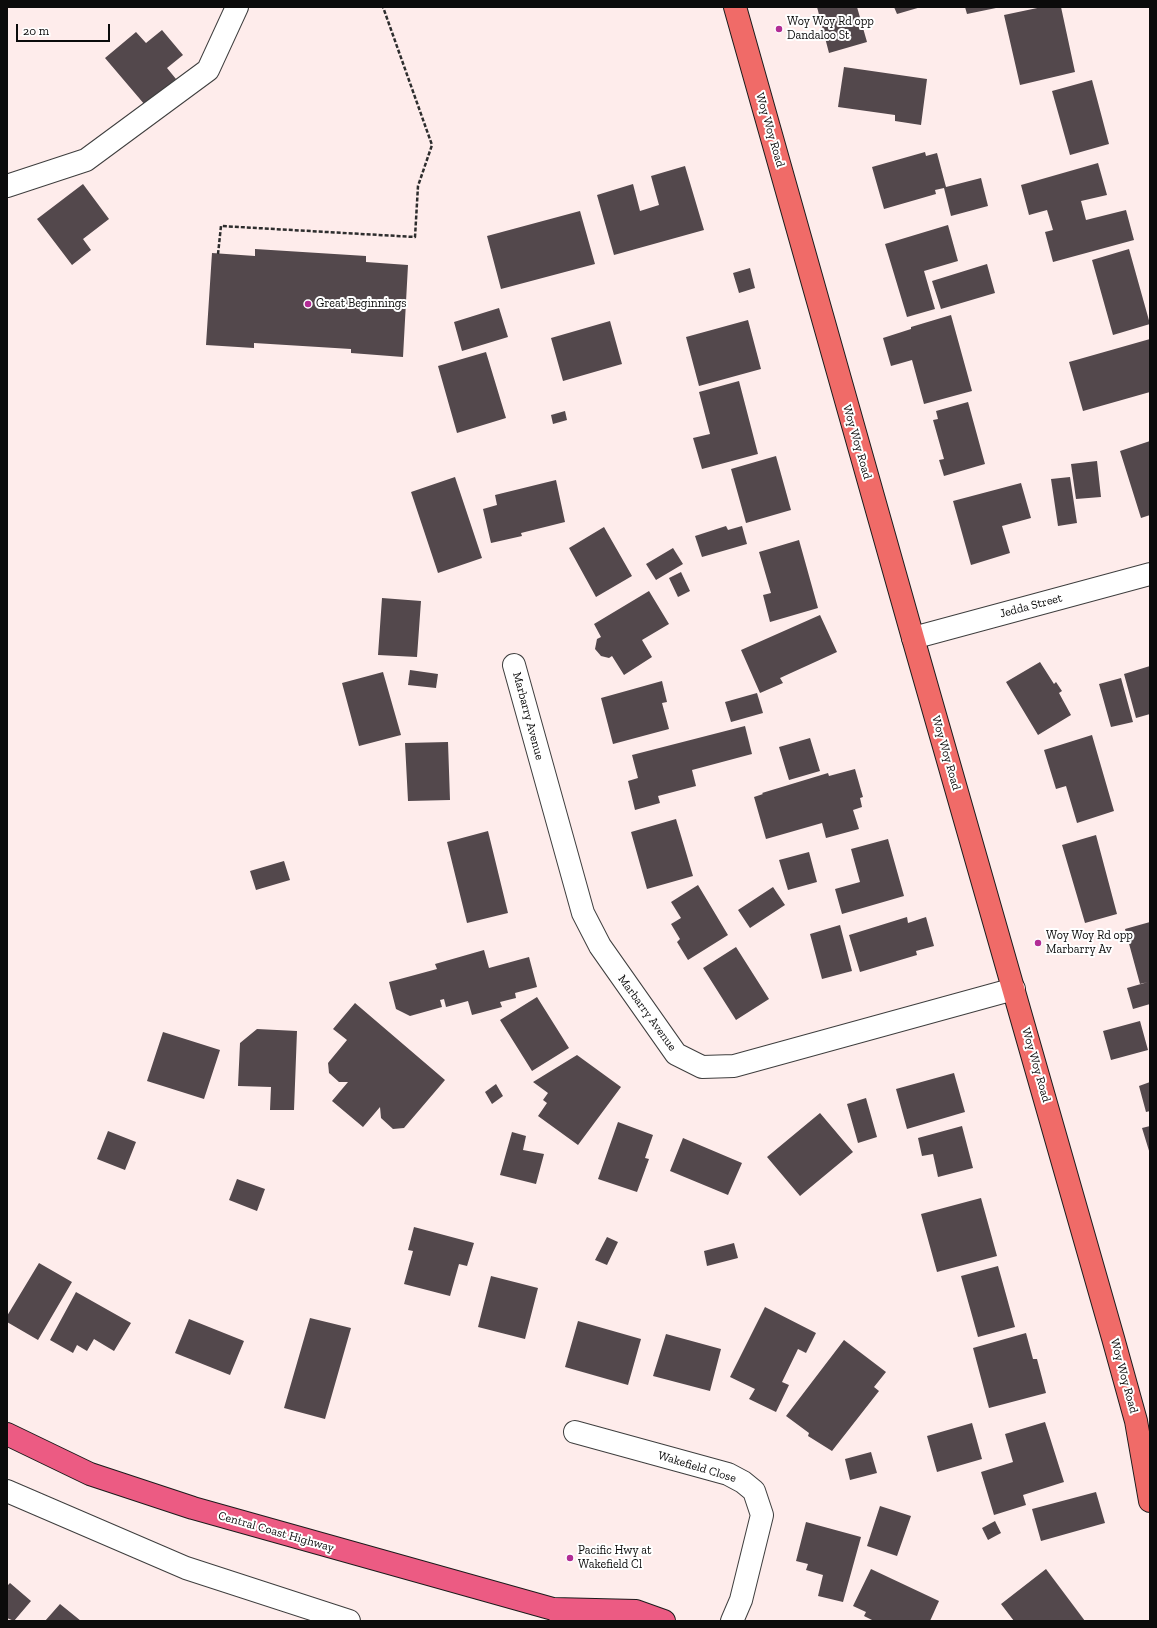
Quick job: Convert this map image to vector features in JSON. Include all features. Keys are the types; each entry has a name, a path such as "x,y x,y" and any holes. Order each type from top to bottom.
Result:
{"highway":[{"name":"Central Coast Highway","path":"7,1434 90,1474 193,1508 553,1609 574,1621"},
{"name":"Central Coast Highway","path":"553,1609 636,1611 664,1621"}],"main road":[{"name":"Woy Woy Road","path":"735,7 1136,1422 1150,1501"}],"street":[{"path":"7,186 86,160 208,70 237,7"},
{"name":"Jedda Street","path":"913,638 1150,574"},
{"name":"Marbarry Avenue","path":"514,665 584,913 600,946 676,1054 702,1067 734,1066 1014,989"},
{"name":"Wakefield Close","path":"575,1432 728,1474 743,1482 754,1491 762,1515 741,1600 732,1621"},
{"path":"7,1491 186,1568 349,1621"}],"path":[{"path":"218,254 221,226 415,237 418,186 432,145 383,7"}],"building":[{"path":"817,7 857,7 867,42 829,53"},
{"path":"894,7 921,7 897,14"},
{"path":"965,7 996,7 996,8 967,14"},
{"path":"1042,7 1061,7 1075,72 1020,85 1004,15"},
{"path":"162,30 183,55 167,68 176,79 145,105 105,58 136,32 146,43"},
{"path":"844,67 927,79 921,125 895,121 895,115 838,107"},
{"path":"1092,80 1109,144 1070,155 1052,91"},
{"path":"925,152 926,156 937,153 946,187 981,178 988,206 951,216 944,188 935,190 936,194 884,209 872,167"},
{"path":"1098,163 1107,195 1081,201 1086,220 1126,210 1134,240 1053,262 1045,232 1053,230 1047,210 1029,215 1021,185"},
{"path":"685,166 704,230 614,255 597,195 633,184 640,211 659,205 651,176"},
{"path":"83,184 109,219 83,239 91,250 72,265 37,219"},
{"path":"580,211 595,264 501,289 487,236"},
{"path":"948,225 958,261 924,271 935,309 907,317 885,244"},
{"name":"Great Beginnings","path":"255,249 366,256 366,262 408,265 403,357 351,353 351,349 254,343 254,348 206,345 212,253 255,256"},
{"path":"1129,249 1150,324 1113,335 1092,260"},
{"path":"987,264 995,293 941,309 932,281"},
{"path":"750,268 755,288 739,293 733,273"},
{"path":"499,308 508,337 462,351 454,322"},
{"path":"951,315 972,391 924,404 912,360 891,366 883,338 911,329 911,327"},
{"path":"748,320 761,369 699,386 686,337"},
{"path":"610,321 622,364 563,381 551,338"},
{"path":"1150,339 1150,392 1083,411 1069,362"},
{"path":"486,352 506,418 457,433 438,366"},
{"path":"739,381 758,454 702,469 693,438 710,434 699,392"},
{"path":"968,402 985,464 944,476 939,460 944,459 933,420 938,419 936,411"},
{"path":"565,411 567,420 553,424 551,415"},
{"path":"1150,441 1150,515 1141,518 1120,451"},
{"path":"776,456 791,510 746,523 731,469"},
{"path":"1097,461 1101,497 1076,499 1071,464"},
{"path":"455,477 482,558 438,573 411,492"},
{"path":"1070,477 1077,523 1058,526 1051,479"},
{"path":"556,480 565,522 521,533 522,536 491,543 483,509 497,505 495,495"},
{"path":"1021,483 1031,518 1002,526 1010,553 971,565 953,501"},
{"path":"726,526 728,530 742,526 747,544 702,557 695,536"},
{"path":"604,527 632,576 596,597 569,548"},
{"path":"799,540 818,608 770,622 763,595 771,593 759,552"},
{"path":"673,548 683,564 656,580 646,564"},
{"path":"681,572 690,591 678,597 669,578"},
{"path":"649,591 669,624 642,640 652,657 624,675 612,656 609,658 601,656 595,649 597,639 601,637 594,624"},
{"path":"382,598 421,601 417,657 378,655"},
{"path":"820,615 837,652 780,678 783,683 760,693 741,650"},
{"path":"1040,662 1054,684 1056,682 1062,691 1059,693 1071,715 1038,735 1006,682"},
{"path":"1150,666 1150,714 1136,718 1124,674"},
{"path":"410,670 438,674 436,688 408,685"},
{"path":"383,672 401,735 359,746 342,683"},
{"path":"1121,678 1133,722 1111,727 1099,684"},
{"path":"662,681 667,702 662,703 669,729 613,744 601,698"},
{"path":"757,693 763,713 731,722 725,702"},
{"path":"745,726 752,754 692,770 696,786 658,796 660,803 635,810 628,781 638,778 632,755"},
{"path":"1092,735 1114,811 1077,823 1066,786 1056,789 1044,750"},
{"path":"810,738 820,771 789,780 779,747"},
{"path":"448,742 450,800 408,801 405,743"},
{"path":"855,769 863,797 860,798 862,807 853,810 859,829 826,838 822,823 766,839 754,797 763,794 762,793 828,773 829,776"},
{"path":"676,819 693,876 647,889 631,832"},
{"path":"488,831 508,913 467,923 447,842"},
{"path":"1096,835 1117,914 1085,923 1062,845"},
{"path":"888,839 904,896 842,914 835,889 860,882 851,849"},
{"path":"809,852 817,882 788,890 779,860"},
{"path":"284,861 290,880 256,890 250,871"},
{"path":"698,885 728,935 688,960 677,942 680,939 671,924 681,918 671,902"},
{"path":"773,887 785,905 750,928 738,910"},
{"path":"907,917 908,923 926,917 934,946 916,951 917,955 860,972 849,935"},
{"path":"1150,922 1150,1004 1133,1009 1127,988 1148,982 1140,984 1125,929"},
{"path":"840,925 852,971 822,979 810,934"},
{"path":"736,947 769,999 736,1020 703,968"},
{"path":"484,950 489,968 529,957 537,987 515,993 516,998 500,1002 502,1007 472,1015 468,1001 446,1007 444,999 440,1000 442,1007 410,1016 396,1009 389,982 437,969 435,964"},
{"path":"537,997 569,1048 532,1071 500,1020"},
{"path":"355,1003 445,1080 404,1128 393,1129 381,1118 380,1107 363,1127 332,1101 348,1082 339,1082 329,1073 328,1063 347,1040 333,1029"},
{"path":"1140,1021 1148,1050 1111,1060 1103,1031"},
{"path":"257,1029 297,1031 294,1110 270,1110 271,1087 238,1086 240,1043"},
{"path":"163,1032 220,1050 204,1099 147,1081"},
{"path":"577,1055 621,1087 578,1145 538,1116 547,1103 543,1100 548,1093 533,1082"},
{"path":"954,1073 965,1112 907,1129 896,1089"},
{"path":"1150,1082 1150,1111 1146,1112 1139,1086"},
{"path":"496,1084 503,1096 492,1104 485,1092"},
{"path":"866,1098 877,1137 858,1143 847,1104"},
{"path":"820,1113 853,1152 800,1196 767,1157"},
{"path":"618,1122 653,1135 645,1158 649,1159 637,1192 598,1179"},
{"path":"962,1126 973,1168 938,1177 933,1154 922,1156 918,1138"},
{"path":"1150,1126 1150,1154 1142,1128"},
{"path":"108,1131 136,1142 125,1170 97,1159"},
{"path":"512,1132 526,1136 523,1150 544,1154 536,1184 500,1175"},
{"path":"683,1138 742,1163 728,1195 670,1171"},
{"path":"237,1179 265,1189 257,1211 229,1200"},
{"path":"981,1198 997,1256 937,1272 921,1214"},
{"path":"414,1227 474,1243 467,1266 459,1264 450,1296 404,1284 413,1251 408,1250"},
{"path":"607,1237 618,1242 607,1265 595,1260"},
{"path":"734,1243 738,1258 707,1266 704,1251"},
{"path":"39,1263 72,1282 38,1340 7,1322 7,1316"},
{"path":"998,1266 1015,1327 978,1337 961,1276"},
{"path":"491,1276 538,1288 525,1339 478,1327"},
{"path":"76,1292 131,1323 114,1351 94,1339 87,1351 77,1345 73,1353 50,1340"},
{"path":"765,1307 816,1333 806,1353 798,1349 782,1382 789,1385 776,1412 749,1399 755,1389 730,1377"},
{"path":"310,1318 351,1328 325,1419 284,1408"},
{"path":"189,1319 244,1341 230,1375 175,1353"},
{"path":"578,1321 641,1339 628,1385 565,1367"},
{"path":"1026,1333 1033,1359 1037,1359 1046,1393 989,1408 973,1348"},
{"path":"666,1334 721,1349 710,1391 653,1376"},
{"path":"844,1340 886,1372 874,1387 879,1391 832,1451 808,1436 809,1433 786,1416"},
{"path":"1045,1422 1064,1482 1023,1495 1026,1505 994,1515 981,1472 1013,1462 1005,1434"},
{"path":"972,1423 982,1459 937,1472 927,1436"},
{"path":"871,1452 877,1473 850,1480 845,1459"},
{"path":"1096,1492 1105,1523 1041,1541 1032,1509"},
{"path":"880,1506 911,1516 897,1556 867,1546"},
{"path":"995,1521 1001,1533 988,1540 982,1528"},
{"path":"806,1522 861,1537 843,1602 818,1596 823,1575 806,1570 808,1564 796,1561"},
{"path":"871,1569 939,1601 930,1621 874,1621 864,1616 866,1612 853,1606"},
{"path":"1046,1569 1085,1621 1014,1621 1001,1604"},
{"path":"10,1583 31,1601 14,1621 7,1618 7,1586"},
{"path":"60,1604 81,1621 45,1621"}],"place":[{"name":"Woy Woy Rd opp Dandaloo St","path":"779,29"},
{"name":"Great Beginnings","path":"308,304"},
{"name":"Woy Woy Rd opp Marbarry Av","path":"1038,943"},
{"name":"Pacific Hwy at Wakefield Cl","path":"570,1558"}]}
